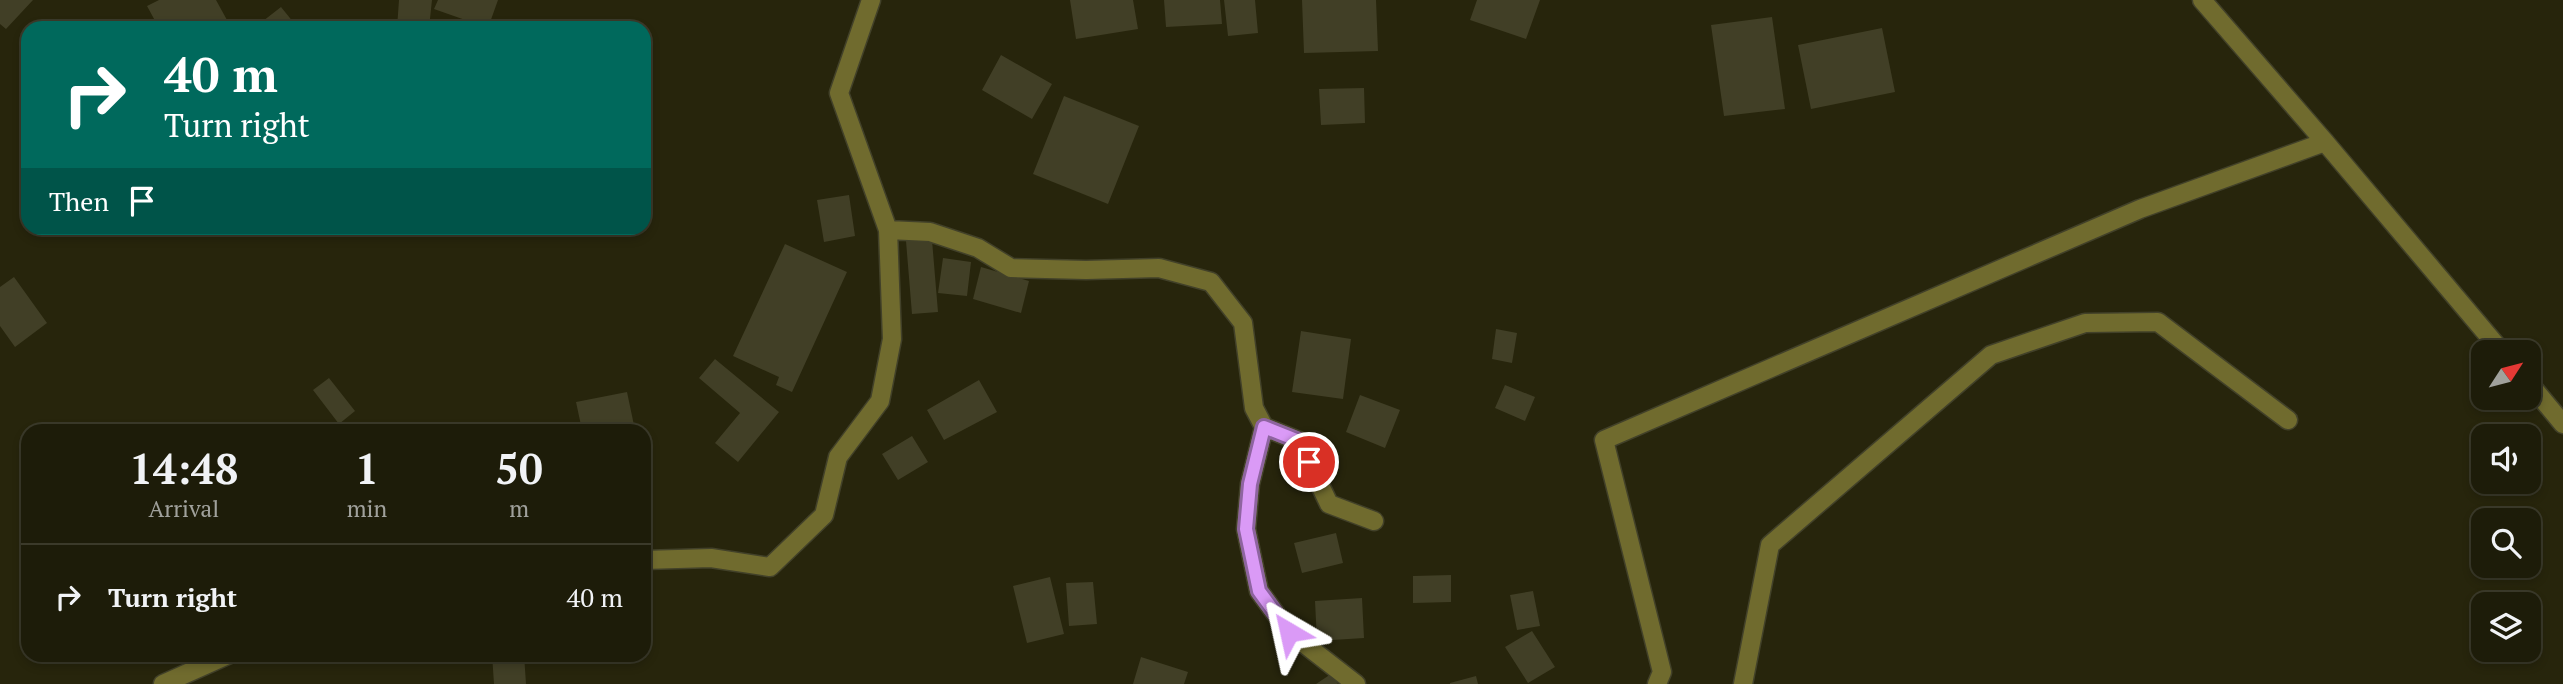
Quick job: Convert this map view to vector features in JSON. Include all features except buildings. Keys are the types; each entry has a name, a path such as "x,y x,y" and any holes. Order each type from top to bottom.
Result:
{"street":[{"path":"651,560 710,558 770,567 824,515 838,457 880,401 892,339 888,230 839,93 871,0"},
{"path":"2202,0 2492,340"},
{"path":"1657,684 1662,672 1604,440 2140,209 2325,142"},
{"path":"888,230 930,232 978,248 1011,268 1158,268 1211,282 1243,323 1254,408 1264,427 1299,441 1329,504 1374,521"},
{"path":"1743,684 1770,545 1991,355 2085,323 2158,321 2288,420"},
{"path":"2541,397 2563,424"},
{"path":"1264,427 1250,484 1246,529 1259,591 1289,632 1356,684"},
{"path":"163,684 212,662"}],"route":[{"path":"1289,632 1259,591 1246,529 1250,484 1264,427 1299,441 1309,462"}]}
